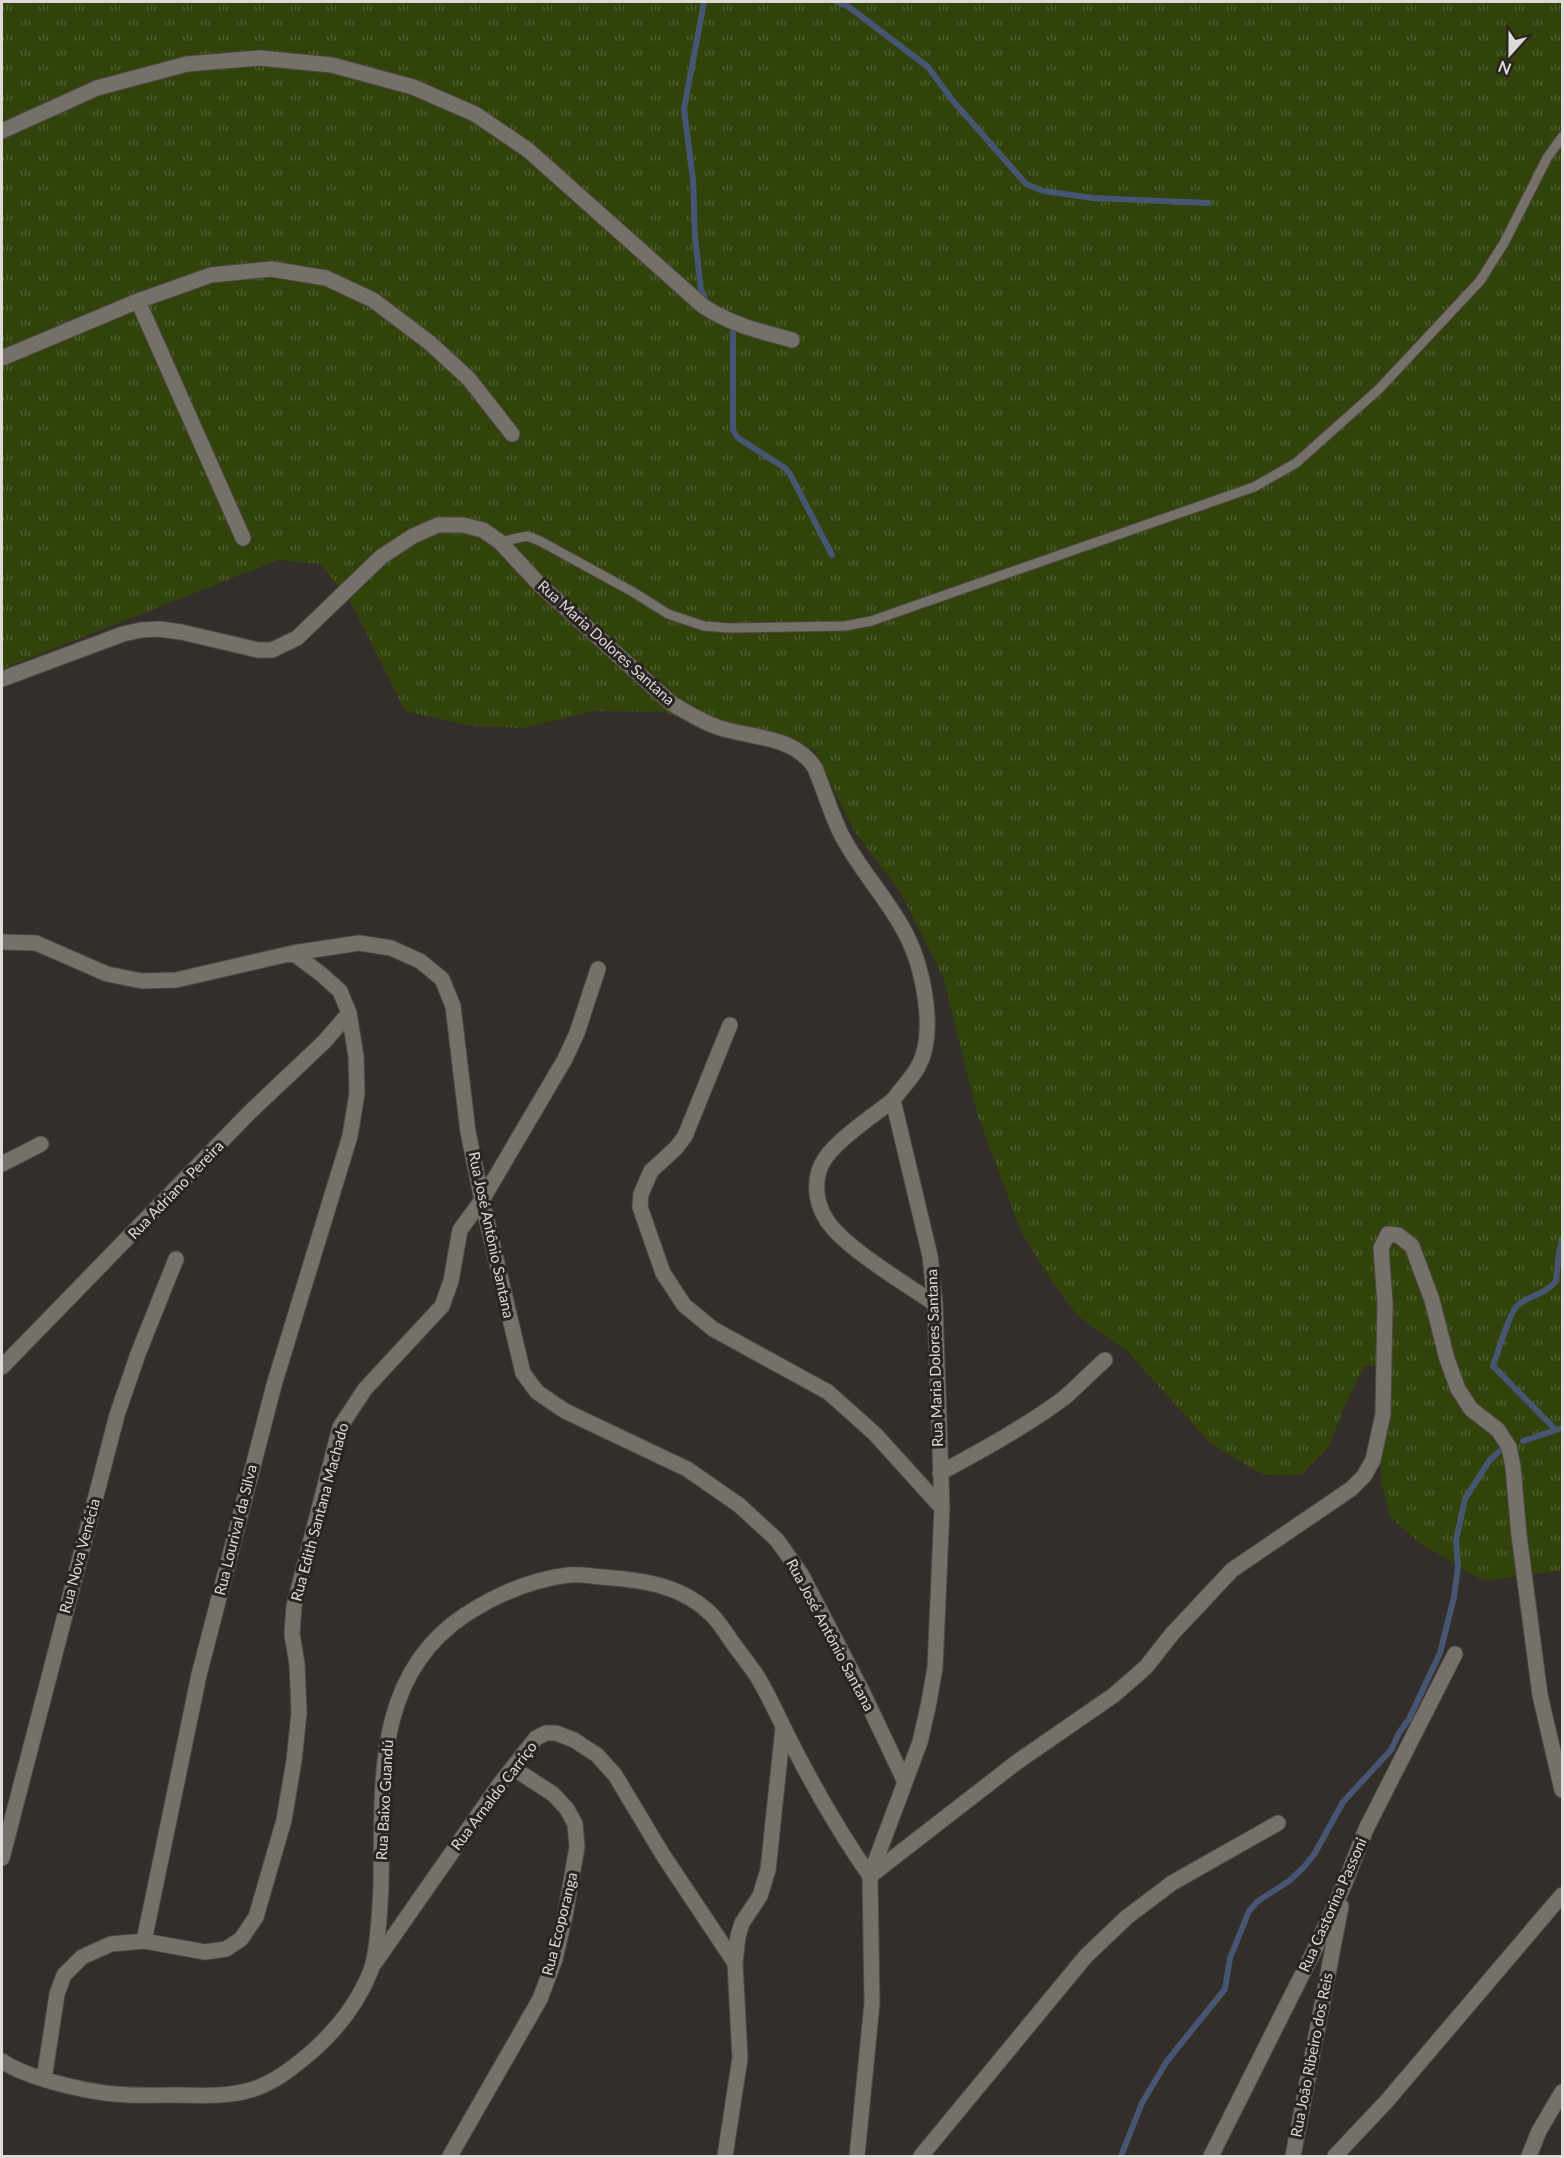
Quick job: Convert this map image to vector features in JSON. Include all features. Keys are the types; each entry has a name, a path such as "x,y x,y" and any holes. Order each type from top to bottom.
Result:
{"street":[{"path":"2,131 97,88 187,64 260,58 333,65 413,87 475,114 528,150 703,306 743,327 792,340"},
{"path":"2,358 138,301 211,275 271,269 326,278 373,300 430,343 469,379 512,434"},
{"path":"138,301 243,538"},
{"name":"Rua Maria Dolores Santana","path":"2,679 123,634 141,630 181,632 258,651 272,650 297,638 381,557 413,536 438,525 463,525 483,530 500,542 539,584 670,703 717,727 785,743 809,758 815,768 841,834 903,928 918,965 928,1014 927,1039 918,1066 893,1100 930,1256 935,1304 942,1508 935,1668 920,1742 870,1876 872,2003 857,2157"},
{"name":"Rua José Antônio Santana","path":"2,942 36,944 107,974 142,981 176,980 293,953 359,943 391,948 420,961 442,979 453,1006 468,1132 523,1373 537,1392 565,1411 687,1469 739,1505 777,1540 801,1574 905,1782"},
{"name":"Rua Lourival da Silva","path":"144,1941 202,1663 274,1385 350,1136 357,1093 356,1056 349,1013 340,991 293,953"},
{"name":"Rua Edith Santana Machado","path":"144,1941 205,1952 226,1949 241,1938 256,1917 284,1820 294,1761 299,1713 297,1664 292,1634 294,1606 340,1427 365,1389 442,1306 451,1281 460,1230 482,1200 565,1059 577,1034 598,969"},
{"name":"Rua Adriano Pereira","path":"2,1367 251,1112 325,1041 349,1013"},
{"path":"730,1025 685,1136 676,1148 651,1171 641,1194 640,1207 663,1273 684,1305 713,1329 828,1392 854,1413 942,1508"},
{"path":"893,1100 837,1146 826,1158 819,1171 816,1186 818,1202 826,1219 856,1249 935,1304"},
{"path":"2,1164 41,1144"},
{"path":"870,1876 1017,1762 1114,1695 1146,1667 1172,1634 1232,1570 1352,1489 1364,1476 1373,1460 1383,1414 1385,1303 1381,1248 1388,1234 1398,1234 1412,1246 1432,1300 1447,1359 1458,1389 1471,1409 1497,1430 1509,1447 1540,1695 1563,1790"},
{"name":"Rua Nova Venécia","path":"2,1858 117,1415 134,1363 176,1259"},
{"path":"940,1473 1039,1416 1066,1396 1105,1360"},
{"name":"Rua Baixo Guandú","path":"2,2061 14,2069 44,2079 112,2094 222,2096 243,2094 291,2070 339,2027 353,2007 373,1967 380,1907 383,1780 389,1731 400,1692 419,1657 444,1629 487,1601 530,1582 571,1575 661,1584 689,1596 713,1615 758,1677 796,1753 870,1876"},
{"name":"Rua Castorina Passoni","path":"1211,2157 1278,2026 1345,1883 1366,1829 1455,1654"},
{"path":"725,2157 740,2058 735,1963 739,1929 760,1896 768,1870 783,1727"},
{"name":"Rua Arnaldo Carriço","path":"373,1967 473,1821 536,1738 546,1733 556,1733 574,1740 597,1755 615,1775 663,1855 735,1963"},
{"name":"Rua Ecoporanga","path":"450,2157 540,1999 555,1959 577,1847 575,1824 567,1809 553,1794 513,1768"},
{"path":"921,2157 1086,1956 1119,1925 1173,1883 1278,1823"},
{"name":"Rua João Ribeiro dos Reis","path":"1293,2157 1345,1883"},
{"path":"1335,2157 1386,2102 1563,1895"},
{"path":"44,2079 57,1994 64,1975 82,1957 111,1944 144,1941"},
{"path":"1529,2157 1539,2131 1563,2092"}],"lane":[{"path":"500,542 527,536 540,540 668,614 687,622 729,628 845,626 871,621 1254,487 1296,463 1379,388 1480,281 1504,243 1547,158 1563,137"}],"green space":[{"path":"2,2 1562,2 1562,1570 1483,1581 1420,1543 1390,1517 1381,1480 1379,1366 1364,1366 1328,1448 1301,1475 1264,1475 1211,1444 1127,1351 1078,1316 1052,1282 1021,1232 977,1113 943,976 899,890 853,829 814,749 715,731 664,712 593,711 523,728 471,726 405,711 350,601 320,564 278,560 2,669"}],"waterway":[{"path":"704,2 684,109 693,180 695,237 701,290 707,303"},
{"path":"837,2 849,7 928,67 953,101 1026,184 1044,191 1093,198 1209,203"},
{"path":"733,332 733,430 738,438 785,468 790,474 832,555"},
{"path":"1556,1430 1493,1366 1514,1310 1522,1302 1552,1286 1556,1281 1562,1241"},
{"path":"1523,1441 1562,1428"},
{"path":"1121,2156 1142,2103 1167,2061 1225,1989 1230,1958 1249,1911 1258,1901 1289,1881 1304,1867 1315,1853 1343,1802 1391,1750 1409,1719 1440,1653 1454,1597 1458,1567 1456,1540 1465,1499 1489,1461 1503,1448"}]}
